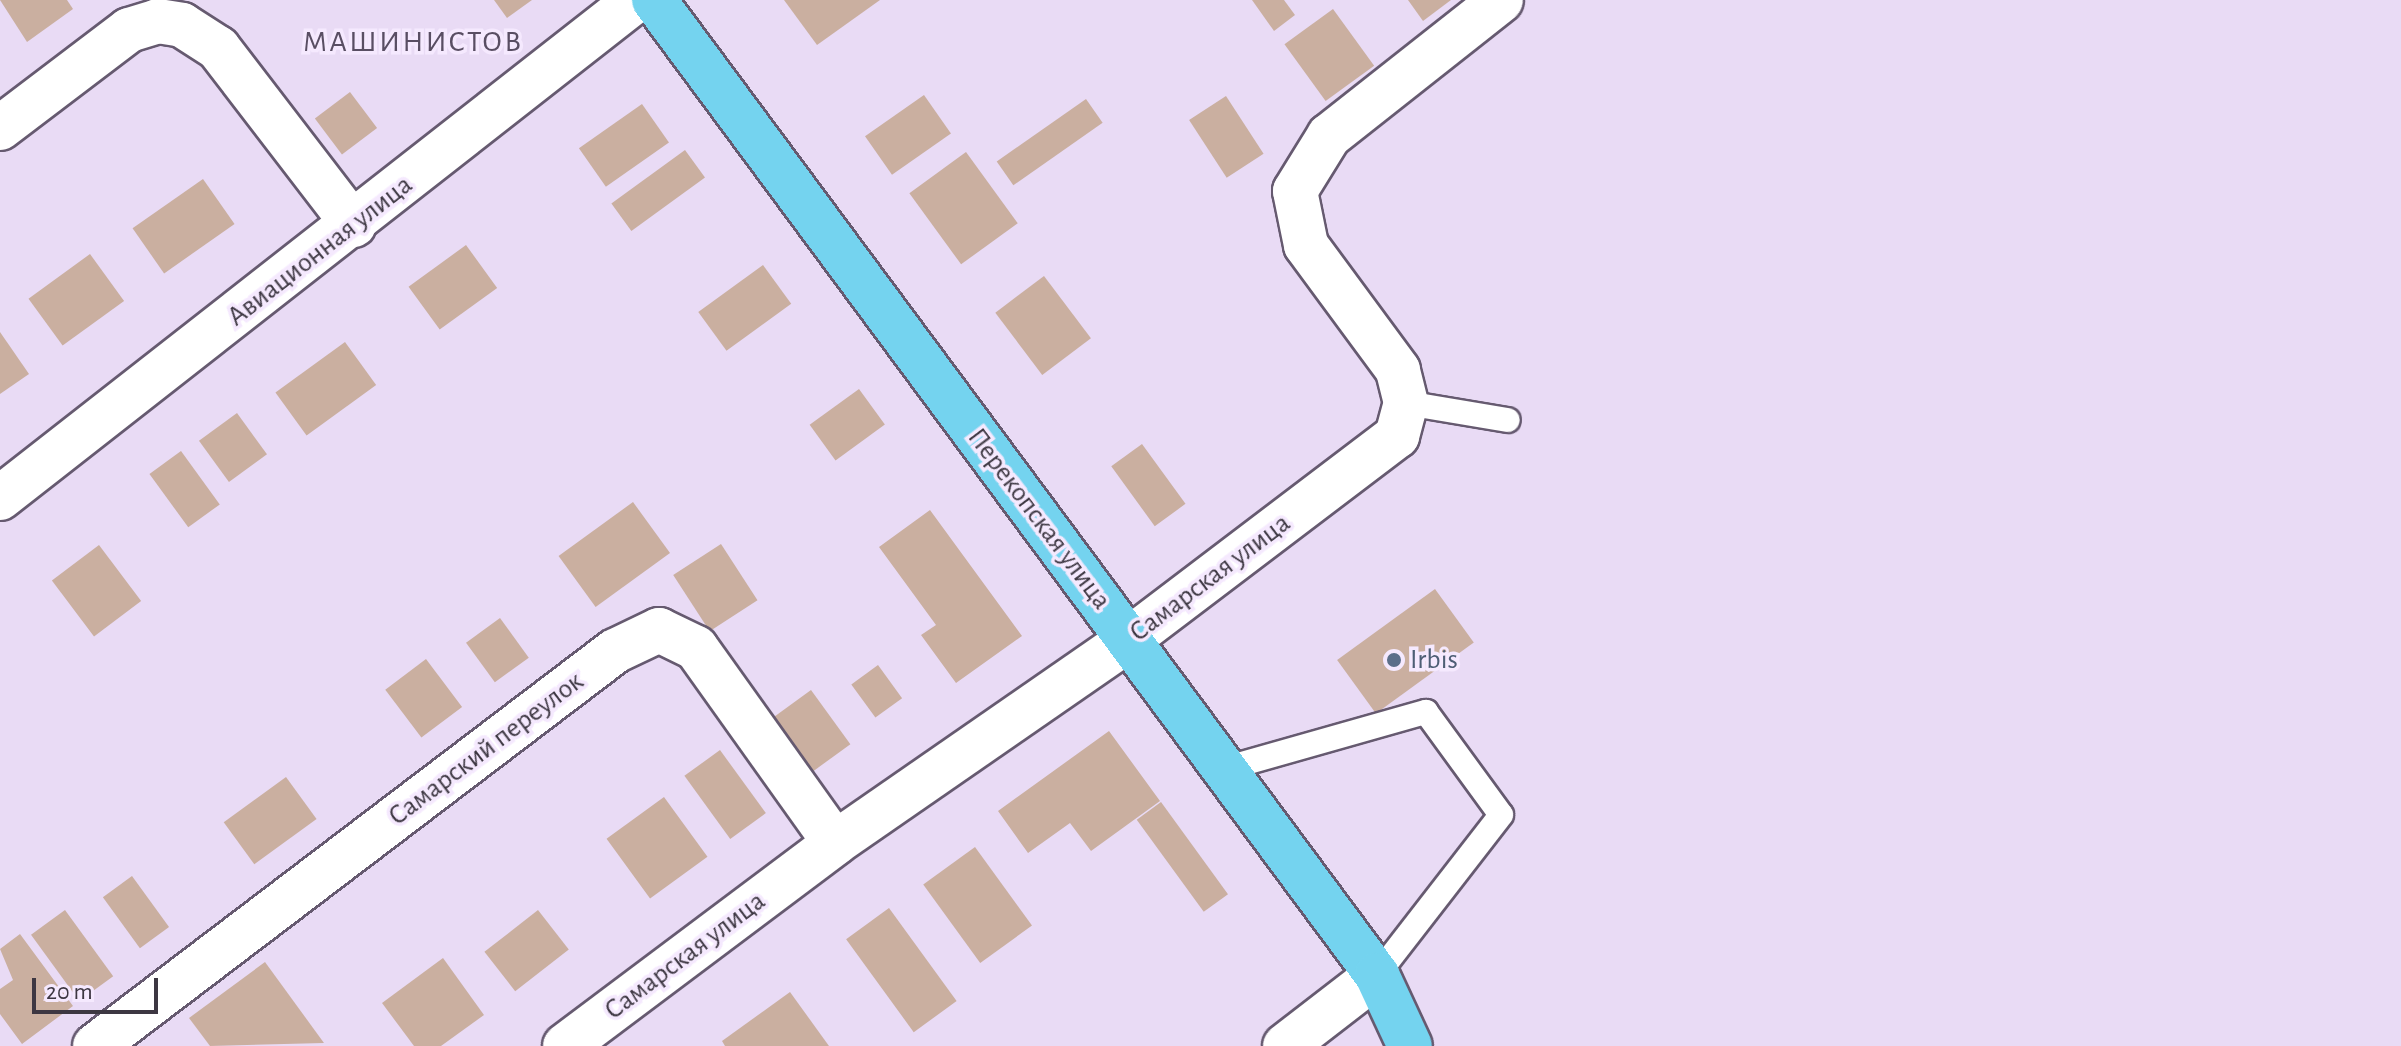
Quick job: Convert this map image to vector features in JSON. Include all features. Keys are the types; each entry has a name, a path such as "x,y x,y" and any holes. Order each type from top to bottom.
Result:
{"main road":[{"name":"Перекопская улица","path":"654,0 1377,975 1410,1046"}],"street":[{"name":"Авиационная улица","path":"0,498 354,225 636,0"},
{"path":"1406,403 1398,370 1306,245 1295,191 1329,136 1501,0"},
{"path":"0,128 129,30 158,21 182,25 218,48 354,225"},
{"name":"Самарская улица","path":"565,1046 835,843 1128,640 1397,436 1406,403"},
{"name":"Самарский переулок","path":"95,1046 615,651 659,630 696,648 835,843"},
{"path":"1285,1046 1377,975"}],"lane":[{"path":"1406,403 1508,420"},
{"path":"1224,769 1426,712 1501,815 1377,975"}],"building":[{"path":"0,0 67,0 73,9 27,42"},
{"path":"494,0 532,0 507,18"},
{"path":"784,0 880,0 817,45"},
{"path":"1252,0 1284,0 1295,15 1274,31"},
{"path":"1408,0 1451,0 1423,21"},
{"path":"1333,9 1374,66 1326,101 1284,44"},
{"path":"350,92 377,128 342,154 315,118"},
{"path":"924,95 951,134 892,175 865,136"},
{"path":"1226,96 1264,154 1227,178 1189,120"},
{"path":"1086,99 1103,123 1013,185 997,162"},
{"path":"642,104 669,143 606,187 579,148"},
{"path":"685,150 705,178 631,231 611,203"},
{"path":"966,152 1018,223 961,264 909,193"},
{"path":"203,179 235,224 164,273 133,228"},
{"path":"466,245 497,288 440,330 409,287"},
{"path":"90,254 124,301 63,346 29,299"},
{"path":"763,265 791,304 726,351 698,312"},
{"path":"1044,276 1091,338 1042,375 995,313"},
{"path":"0,332 29,374 0,394"},
{"path":"345,342 376,385 307,435 275,393"},
{"path":"859,389 885,425 836,460 810,425"},
{"path":"237,413 267,454 229,482 199,441"},
{"path":"1142,444 1185,504 1155,526 1111,466"},
{"path":"181,451 220,504 188,527 149,474"},
{"path":"633,502 670,553 596,607 559,556"},
{"path":"930,510 1022,636 956,683 921,635 936,625 879,547"},
{"path":"721,544 757,600 710,631 673,575"},
{"path":"99,545 141,601 94,636 52,581"},
{"path":"1435,589 1474,642 1376,714 1337,660"},
{"path":"500,618 529,658 495,682 466,643"},
{"path":"426,659 462,707 421,738 385,690"},
{"path":"878,665 902,698 875,718 851,684"},
{"path":"811,690 850,744 807,776 767,722"},
{"path":"1109,731 1160,801 1091,851 1070,823 1028,853 998,811"},
{"path":"720,750 766,813 730,839 684,776"},
{"path":"286,777 317,819 254,864 224,822"},
{"path":"664,797 707,857 650,899 607,839"},
{"path":"1161,802 1228,894 1204,912 1137,820"},
{"path":"975,847 1032,925 980,963 923,885"},
{"path":"132,876 169,927 140,948 103,897"},
{"path":"889,908 957,1001 914,1032 846,939"},
{"path":"65,910 113,976 79,1001 31,935"},
{"path":"538,910 569,949 515,991 484,952"},
{"path":"20,934 73,1006 22,1044 0,1014 0,989 13,980 0,949"},
{"path":"443,958 484,1015 441,1046 414,1046 382,1003"},
{"path":"265,962 324,1043 210,1046 189,1018"},
{"path":"790,992 829,1046 725,1046 722,1041"}],"place":[{"name":"Irbis","path":"1394,660"}],"district":[{"name":"МАШИНИСТОВ","path":"413,42"}]}
